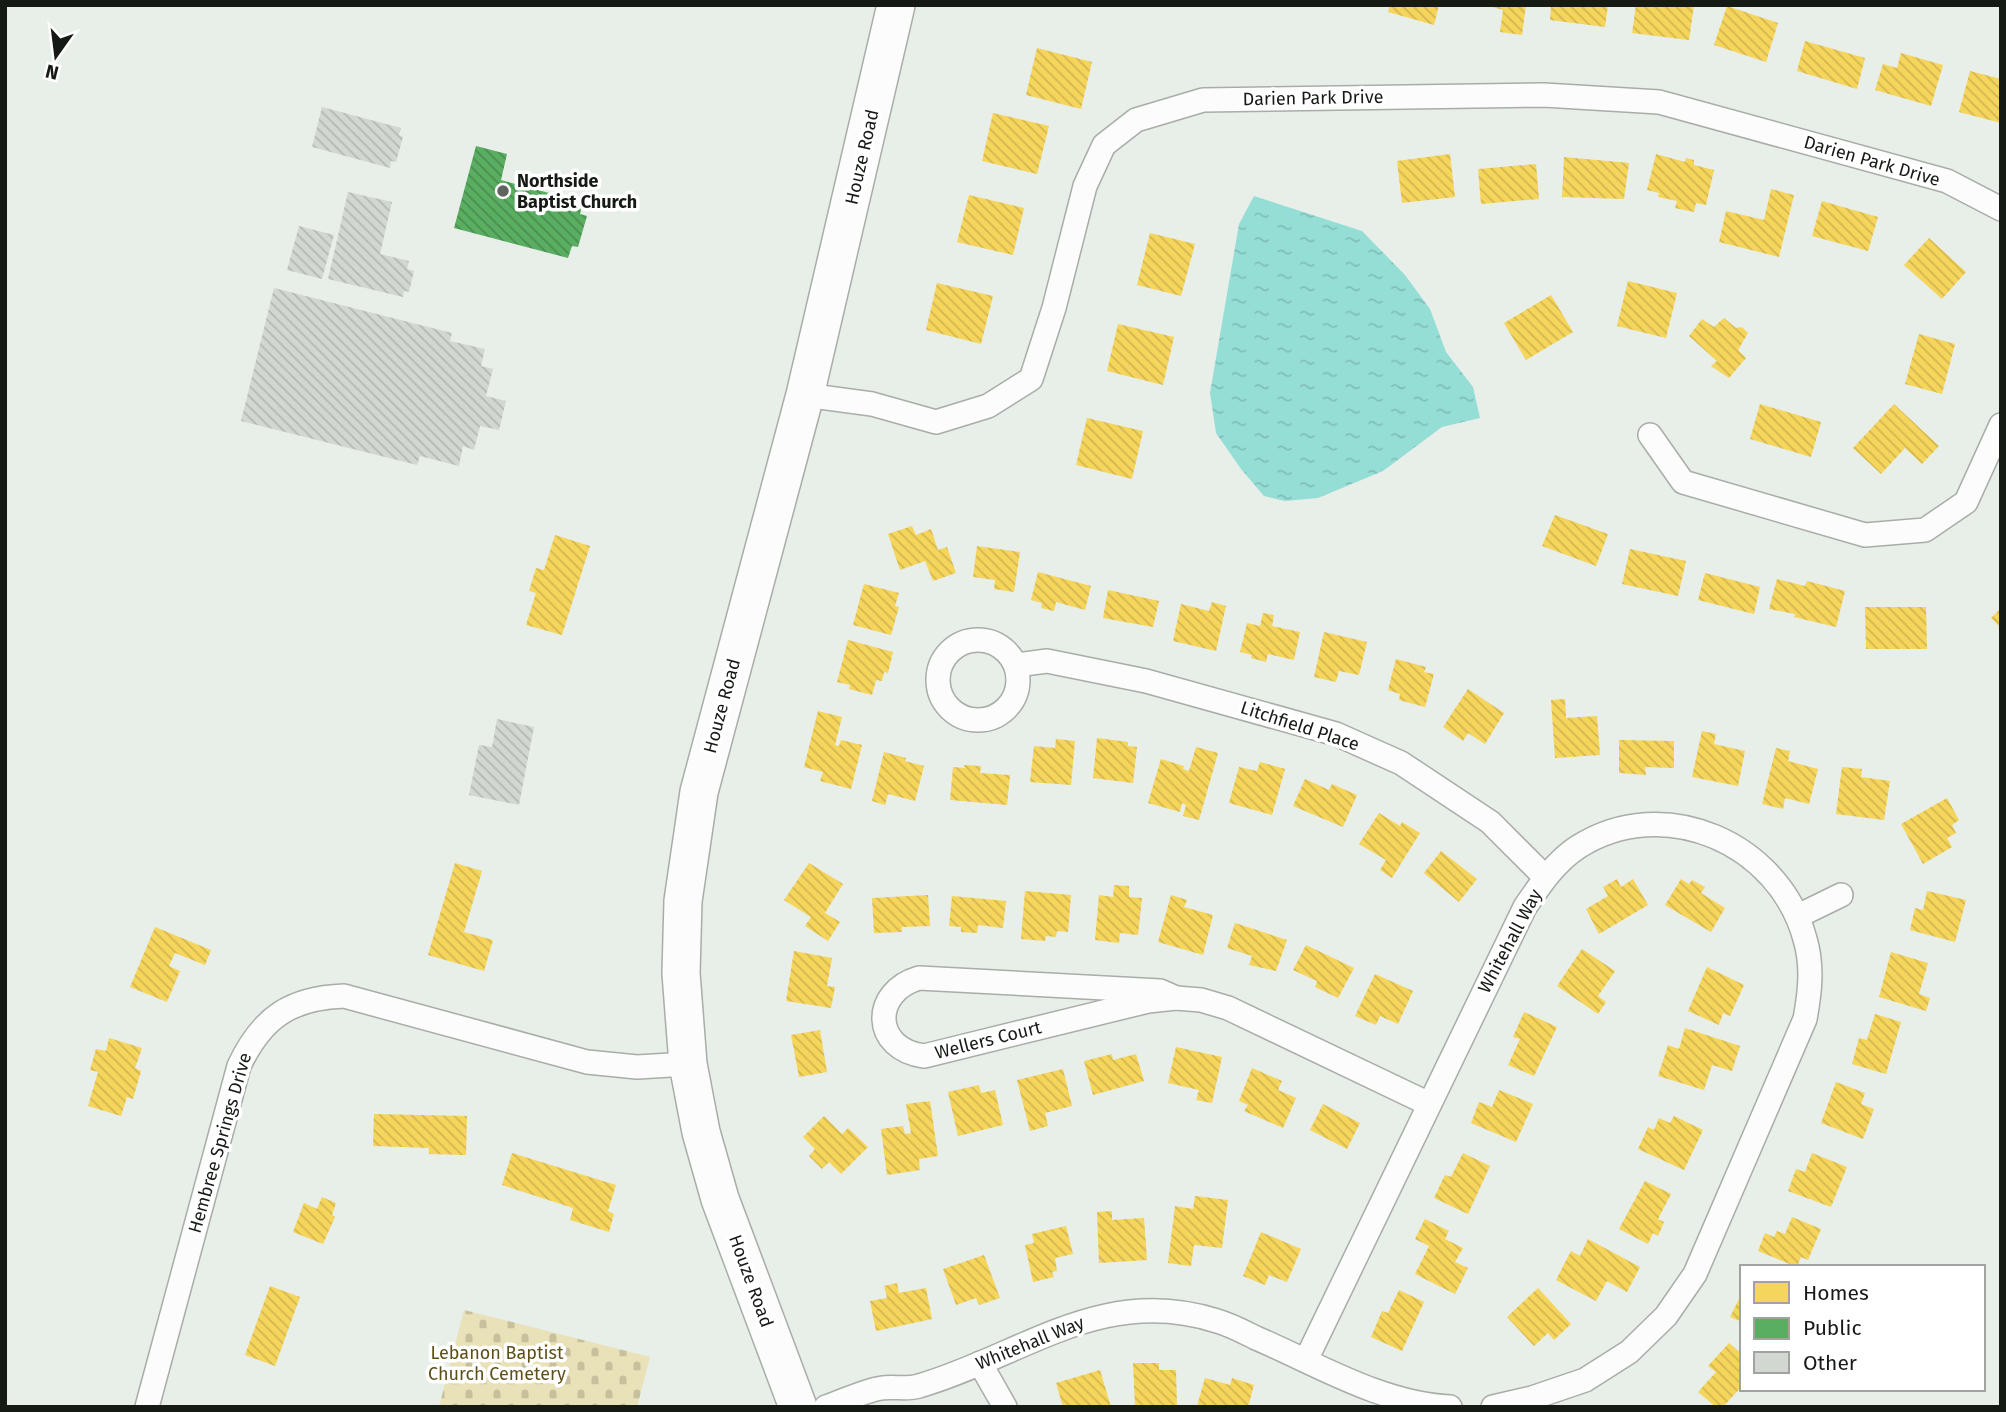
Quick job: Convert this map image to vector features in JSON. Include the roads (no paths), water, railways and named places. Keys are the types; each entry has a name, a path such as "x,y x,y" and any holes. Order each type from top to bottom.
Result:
{"main road":[{"name":"Houze Road","path":"797,1407 720,1199 701,1132 688,1064 681,973 682,913 699,792 805,395 896,5"}],"street":[{"name":"Darien Park Drive","path":"805,395 872,404 936,422 988,406 1031,379 1054,308 1084,186 1104,145 1136,120 1203,100 1544,94 1659,102 1947,181 2001,209"},
{"path":"1650,435 1683,482 1865,536 1925,530 1966,502 2001,425"},
{"name":"Litchfield Place","path":"1016,665 1047,661 1146,681 1336,734 1401,763 1490,822 1545,877"},
{"name":"Whitehall Way","path":"1306,1360 1525,907 1545,877 1578,847 1611,832 1647,825 1686,827 1718,836 1751,857 1777,882 1798,916 1806,940 1810,967 1810,993 1805,1019 1695,1274 1666,1316 1629,1352 1585,1380 1534,1403 1493,1407"},
{"path":"1798,916 1841,895"},
{"name":"Wellers Court","path":"1176,998 1160,991 919,978 905,982 891,993 885,1006 884,1021 888,1034 896,1045 911,1054 924,1056 1148,1002 1176,998 1201,1000 1228,1008 1429,1104"},
{"name":"Hembree Springs Drive","path":"147,1407 239,1066 255,1037 278,1014 298,1003 344,996 587,1062 637,1067 688,1064"},
{"name":"Whitehall Way","path":"916,1387 1080,1321 1111,1313 1147,1310 1183,1313 1218,1321 1371,1389 1433,1406 1450,1407"},
{"path":"980,1363 1005,1407"},
{"path":"827,1407 881,1388 916,1387"},
{"path":"899,1407 916,1387"}],"water":[{"path":"1254,196 1362,231 1405,275 1430,309 1446,352 1473,387 1480,418 1442,427 1383,471 1318,498 1285,501 1264,496 1216,433 1210,393 1239,224"}],"place":[{"name":"Northside Baptist Church","path":"503,191"}],"park label":[{"name":"Lebanon Baptist Church Cemetery","path":"497,1363"}]}
